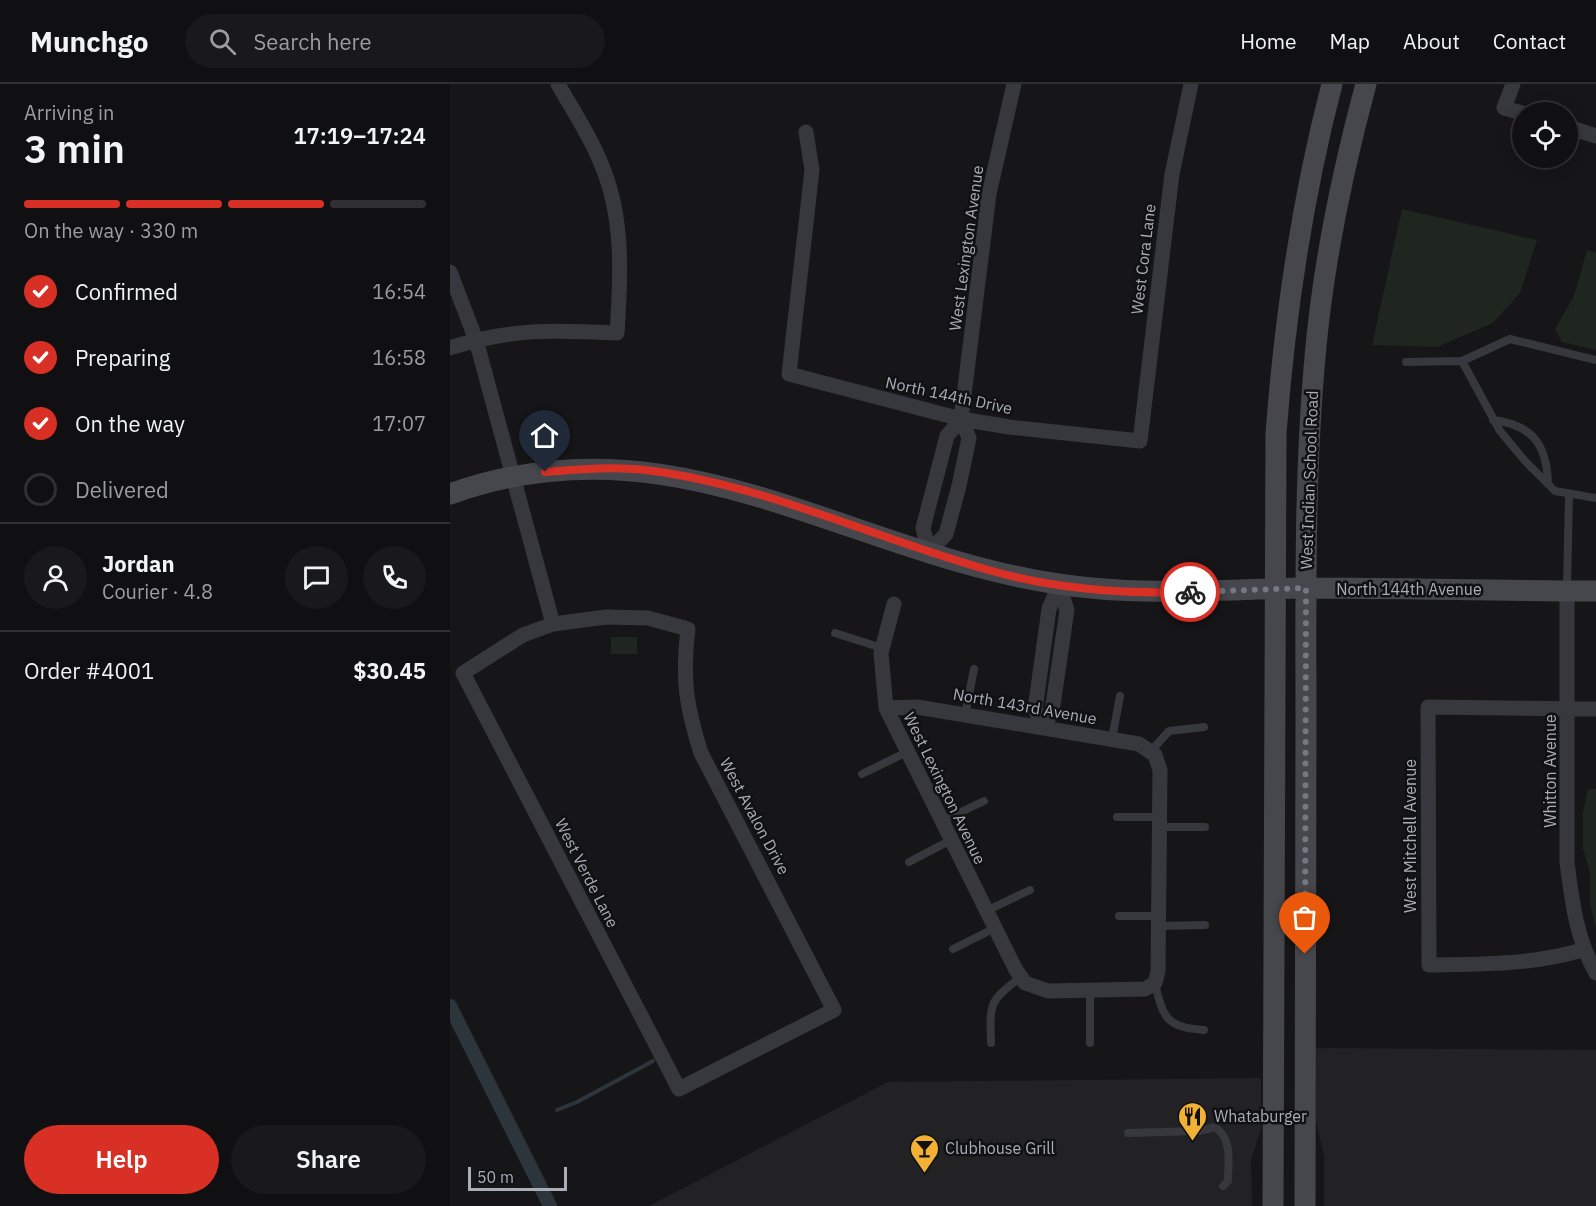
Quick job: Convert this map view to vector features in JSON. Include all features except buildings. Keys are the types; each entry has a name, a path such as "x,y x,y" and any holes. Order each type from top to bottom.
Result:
{"main road":[{"name":"West Indian School Road","path":"1273,1206 1276,433 1284,338 1310,174 1332,84"},
{"name":"West Indian School Road","path":"1305,1206 1308,471 1317,335 1343,172 1366,84"},
{"name":"North 144th Avenue","path":"450,494 512,476 594,468 652,471 698,479 744,491 994,572 1059,585 1155,593 1306,588 1596,591"}],"street":[{"path":"450,348 509,333 546,330 617,333 620,236 612,199 600,161 558,84"},
{"name":"West Lexington Avenue","path":"929,552 923,528 947,436 960,419 989,194 1014,84"},
{"name":"West Cora Lane","path":"1140,441 1172,174 1191,84"},
{"path":"1512,110 1504,108 1513,84"},
{"path":"1578,130 1596,136"},
{"name":"North 144th Drive","path":"806,132 812,170 789,374 960,419 1009,427 1140,441"},
{"path":"450,272 476,340 553,624"},
{"name":"West Lexington Avenue","path":"929,552 946,534 961,476 969,438 960,419"},
{"path":"1043,728 1035,709 1049,609 1059,585"},
{"path":"1043,728 1052,712 1067,610 1059,585"},
{"name":"Whitton Avenue","path":"1567,591 1567,862 1572,907 1583,950 1596,973"},
{"name":"West Lexington Avenue","path":"894,604 882,648 886,708 986,911 1025,983 1039,990 1090,992"},
{"name":"West Avalon Drive","path":"553,624 606,617 648,618 688,629 684,669 688,711 701,753 834,1010 679,1089"},
{"name":"West Verde Lane","path":"553,624 523,635 463,673 679,1089"},
{"name":"North 143rd Avenue","path":"886,708 917,706 965,714 1139,744 1153,753"},
{"name":"West Mitchell Avenue","path":"1568,709 1428,708 1429,965 1511,964 1545,960 1583,950"},
{"path":"1568,709 1596,709"},
{"path":"1090,992 1145,989 1155,983 1158,971 1160,770 1153,753"}],"lane":[{"path":"1406,362 1462,361 1510,339 1596,360"},
{"path":"1462,361 1493,420 1525,462 1555,491 1596,498"},
{"path":"1493,420 1519,426 1538,442 1545,454 1548,484"},
{"path":"1567,591 1569,494"},
{"path":"835,633 882,648"},
{"path":"1043,653 1060,656"},
{"path":"965,714 974,669"},
{"path":"1112,739 1120,696"},
{"path":"1153,753 1169,731 1204,727"},
{"path":"862,774 907,752"},
{"path":"942,821 984,801"},
{"path":"1118,817 1205,827"},
{"path":"909,862 951,840"},
{"path":"986,911 1030,890"},
{"path":"1119,916 1205,926"},
{"path":"953,949 995,928"},
{"path":"991,1043 992,1004 997,996 1021,977"},
{"path":"1155,983 1160,1008 1170,1023 1182,1028 1204,1030"},
{"path":"1090,992 1090,1043"},
{"path":"1128,1133 1199,1131 1215,1127 1225,1134 1228,1145 1228,1182 1223,1186"}],"shaded area":[{"path":"1402,209 1537,240 1520,293 1493,323 1437,347 1372,345"},
{"path":"1587,250 1596,253 1596,350 1562,342 1555,329 1574,296"},
{"path":"611,637 637,637 637,654 611,654"},
{"path":"1588,789 1596,789 1596,929 1590,903 1590,872 1583,849 1583,812"},
{"path":"1316,1048 1596,1050 1596,1206 1324,1206 1324,1156 1316,1121"},
{"path":"1261,1078 1261,1129 1251,1160 1252,1206 649,1206 888,1082"}],"waterway":[{"path":"450,1006 550,1206"},
{"path":"557,1110 577,1102 653,1061"}],"way so far":[{"path":"1190,592 1306,588 1305,954"}],"place":[{"name":"Whataburger","path":"1193,1142"},
{"name":"Clubhouse Grill","path":"924,1174"}],"route":[{"path":"545,472 594,468 652,471 698,479 744,491 994,572 1059,585 1155,593 1190,592"}]}
